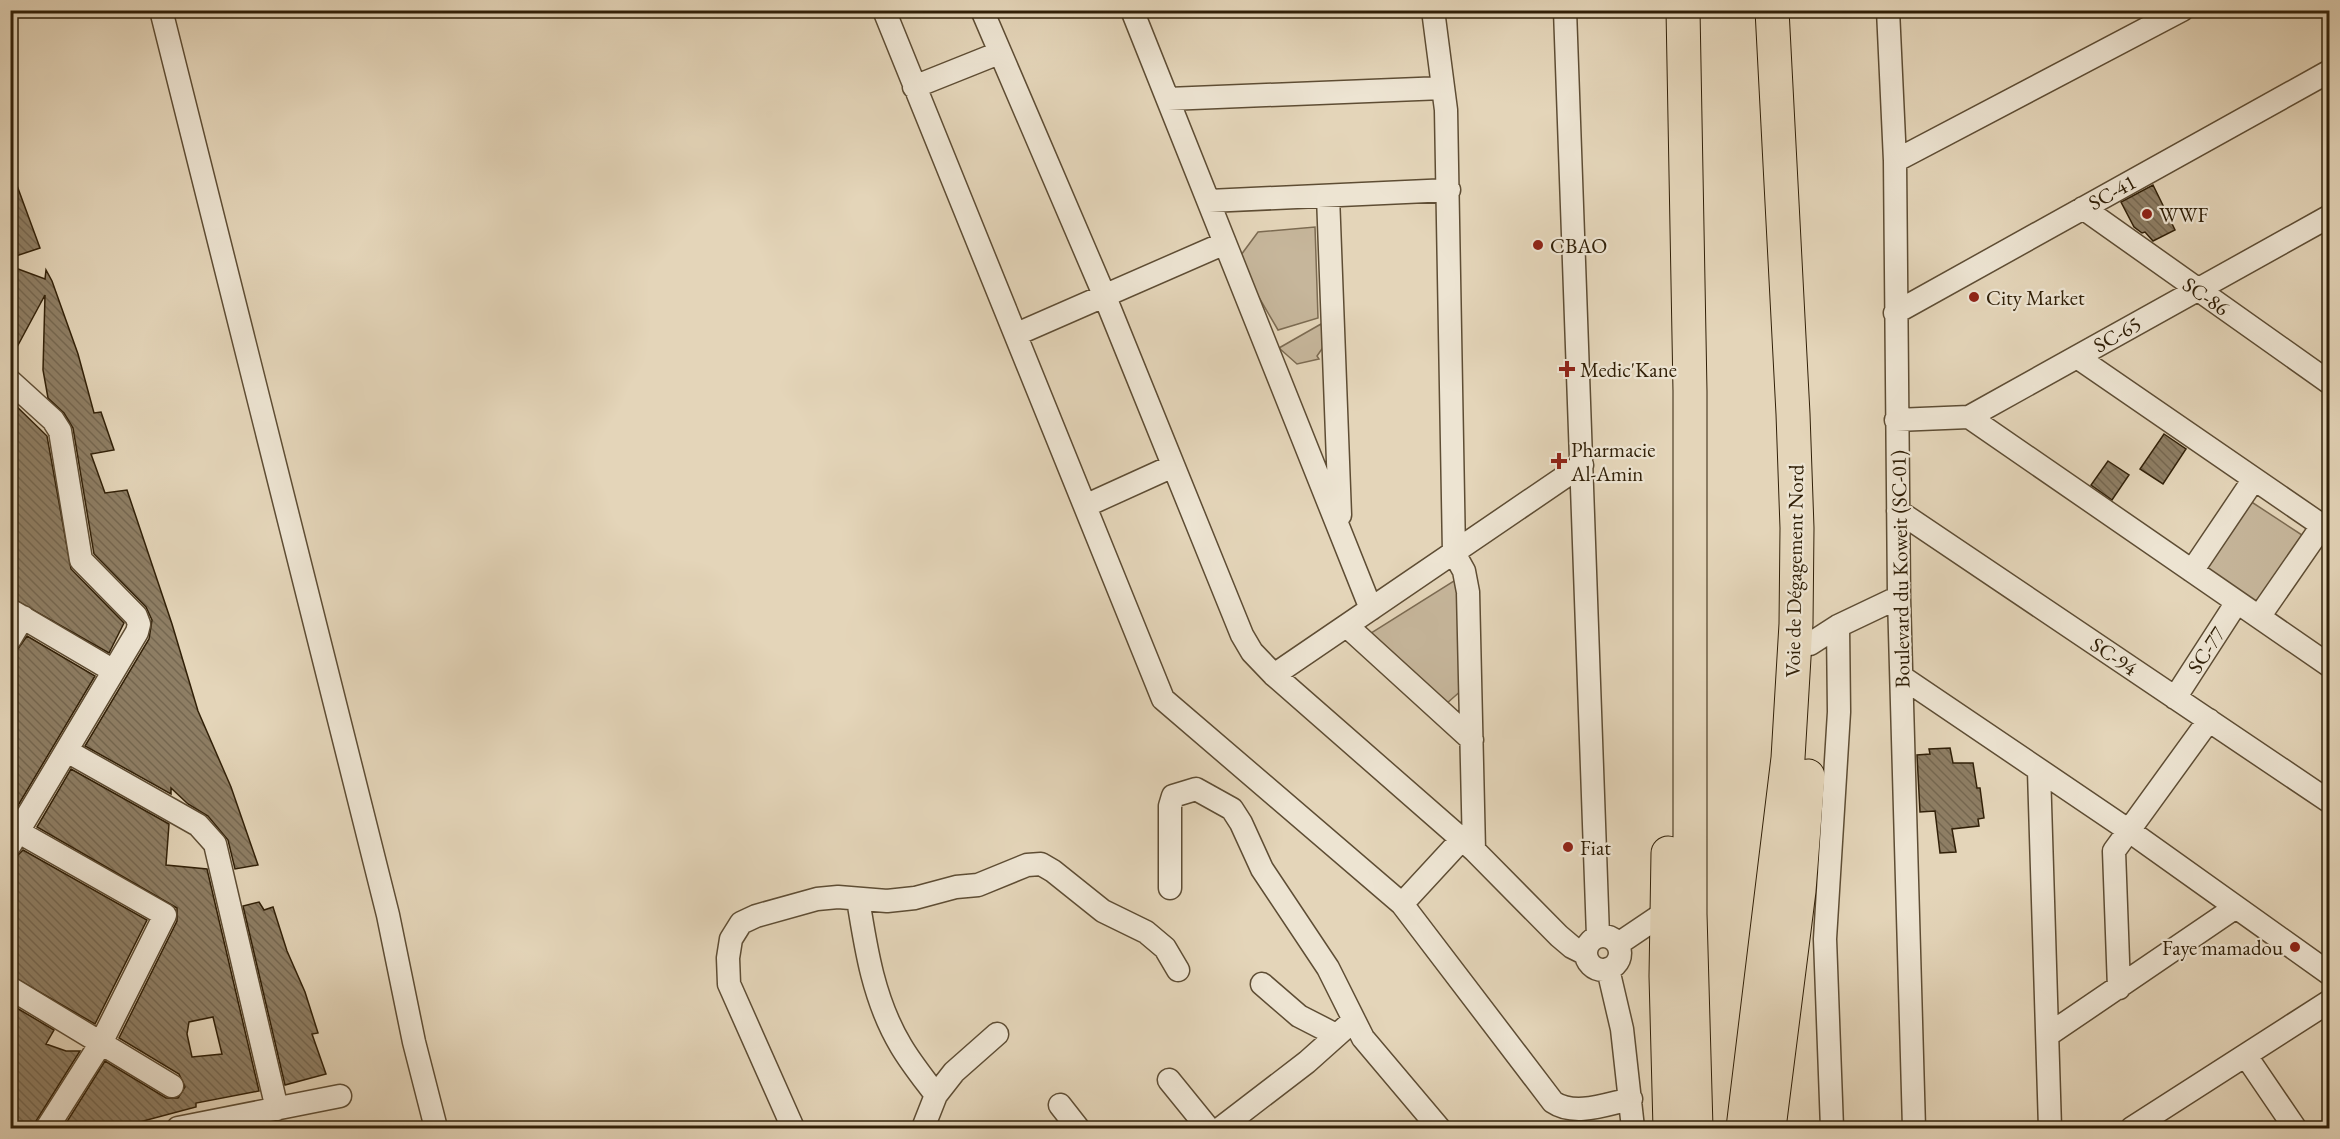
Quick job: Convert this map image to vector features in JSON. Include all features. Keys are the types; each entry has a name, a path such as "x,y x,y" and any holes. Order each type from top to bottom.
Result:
{"highway":[{"path":"1670,1128 1678,912 1690,390 1683,10"},
{"name":"Voie de Dégagement Nord","path":"1743,1128 1788,758 1796,624 1797,528 1793,414 1772,10"},
{"path":"1769,1128 1799,891 1806,812 1810,644 1809,538 1805,477 1793,414"},
{"path":"1678,912 1695,1128"}],"street":[{"path":"161,10 388,915 414,1042 436,1128"},
{"path":"884,10 1163,699 1402,904 1553,1102 1562,1108 1573,1110 1631,1099"},
{"path":"982,10 1105,297 1242,635 1252,652 1274,675 1468,845 1572,947 1601,945 1678,912"},
{"path":"1132,10 1371,609"},
{"path":"1402,904 1468,845 1472,740 1468,592 1464,572 1454,553 1449,190 1443,88 1433,10"},
{"path":"1565,10 1601,945 1594,967 1608,969 1622,1029 1633,1128"},
{"name":"Boulevard du Koweit (SC-01)","path":"1888,10 1894,160 1899,597 1914,1128"},
{"path":"1894,160 2182,10"},
{"path":"914,87 999,53"},
{"name":"SC-41","path":"1895,313 2330,71"},
{"path":"1168,99 1443,88"},
{"path":"1209,201 1449,190"},
{"path":"1328,196 1341,532"},
{"name":"SC-86","path":"2083,208 2330,383"},
{"name":"SC-65","path":"1896,420 1969,417 2197,289 2324,226"},
{"path":"1017,334 1225,243"},
{"path":"2077,357 2326,529 2259,617"},
{"path":"10,381 48,415 60,431 81,560 136,616 139,624 137,632 112,670 67,751 13,834 165,915 100,1043 47,1128"},
{"path":"1969,417 2330,666"},
{"path":"1274,675 1348,627 1582,465"},
{"path":"1085,506 1173,466"},
{"path":"2192,571 2254,479"},
{"name":"SC-94","path":"1898,511 2330,802"},
{"path":"1810,644 1838,626 1899,597"},
{"name":"SC-77","path":"2175,698 2237,602"},
{"path":"10,639 16,614 112,670"},
{"path":"1832,1128 1825,939 1839,712 1838,626"},
{"path":"1348,627 1472,740"},
{"path":"1902,677 2128,830 2330,974"},
{"path":"2119,988 2113,855 2116,845 2209,720"},
{"path":"67,751 198,825 215,844 277,1109"},
{"path":"2039,771 2050,1128"},
{"path":"1170,888 1170,806 1173,796 1196,789 1232,809 1242,823 1262,869 1328,968 1363,1038 1439,1128"},
{"path":"794,1128 729,984 728,958 731,939 741,923 756,916 817,898 915,898 956,887 978,885 1027,865 1041,864 1103,911 1146,932 1165,948 1178,970"},
{"path":"858,899 867,958 887,1017 900,1046 936,1095"},
{"path":"2048,1035 2236,907"},
{"path":"1262,984 1299,1016 1336,1035"},
{"path":"10,987 172,1086"},
{"path":"2132,1128 2330,1001"},
{"path":"1221,1128 1308,1062 1353,1020"},
{"path":"923,1128 936,1095 954,1072 997,1034"},
{"path":"2246,1056 2295,1128"},
{"path":"1169,1080 1208,1128"},
{"path":"178,1128 340,1096"},
{"path":"1059,1105 1078,1128"}],"shaded area":[{"path":"1315,227 1318,318 1278,330 1250,282 1241,255 1258,232"},
{"path":"1321,324 1326,343 1317,356 1319,359 1297,364 1279,348"},
{"path":"2247,499 2302,535 2247,619 2192,583"},
{"path":"1457,579 1463,689 1446,704 1371,633"}],"building":[{"path":"12,172 40,248 10,258 10,173"},
{"name":"WWF","path":"2153,185 2175,230 2153,241 2145,232 2142,233 2134,227 2121,202"},
{"path":"10,266 45,279 46,270 52,281 78,354 94,413 101,412 114,450 91,454 105,493 127,490 172,624 198,711 231,787 258,865 235,869 228,840 208,816 188,804 171,788 171,794 85,746 149,639 152,620 146,607 94,554 73,428 64,413 48,398 43,370 45,295 10,360"},
{"path":"10,400 47,436 71,569 124,623 109,653 10,597"},
{"path":"2164,434 2186,449 2163,484 2140,469"},
{"path":"2108,461 2129,475 2112,500 2091,485"},
{"path":"27,636 95,676 13,814 10,814 10,652 17,650"},
{"path":"1950,748 1953,763 1973,763 1977,788 1980,788 1984,818 1978,819 1979,826 1952,829 1956,852 1940,853 1935,811 1920,812 1917,755 1930,754 1929,749"},
{"path":"71,769 169,824 166,865 207,869 259,1091 196,1103 196,1107 132,1124 101,1128 63,1128 105,1061 166,1098 178,1098 185,1087 179,1074 119,1038 177,921 177,908 37,827","holes":["213,1017 222,1054 192,1057 187,1034 189,1022"]},
{"path":"23,850 147,920 95,1024 10,975 10,858 17,856"},
{"path":"259,902 264,910 273,907 287,951 305,992 318,1033 312,1034 326,1074 285,1085 243,906"},
{"path":"10,1004 54,1030 46,1044 66,1051 80,1051 36,1121 34,1128 10,1128"}],"place":[{"name":"WWF","path":"2147,214"},
{"name":"CBAO","path":"1538,245"},
{"name":"City Market","path":"1974,297"},
{"name":"Medic'Kane","path":"1567,369"},
{"name":"Pharmacie Al-Amin","path":"1559,461"},
{"name":"Fiat","path":"1568,847"},
{"name":"Faye mamadou","path":"2295,947"}]}
